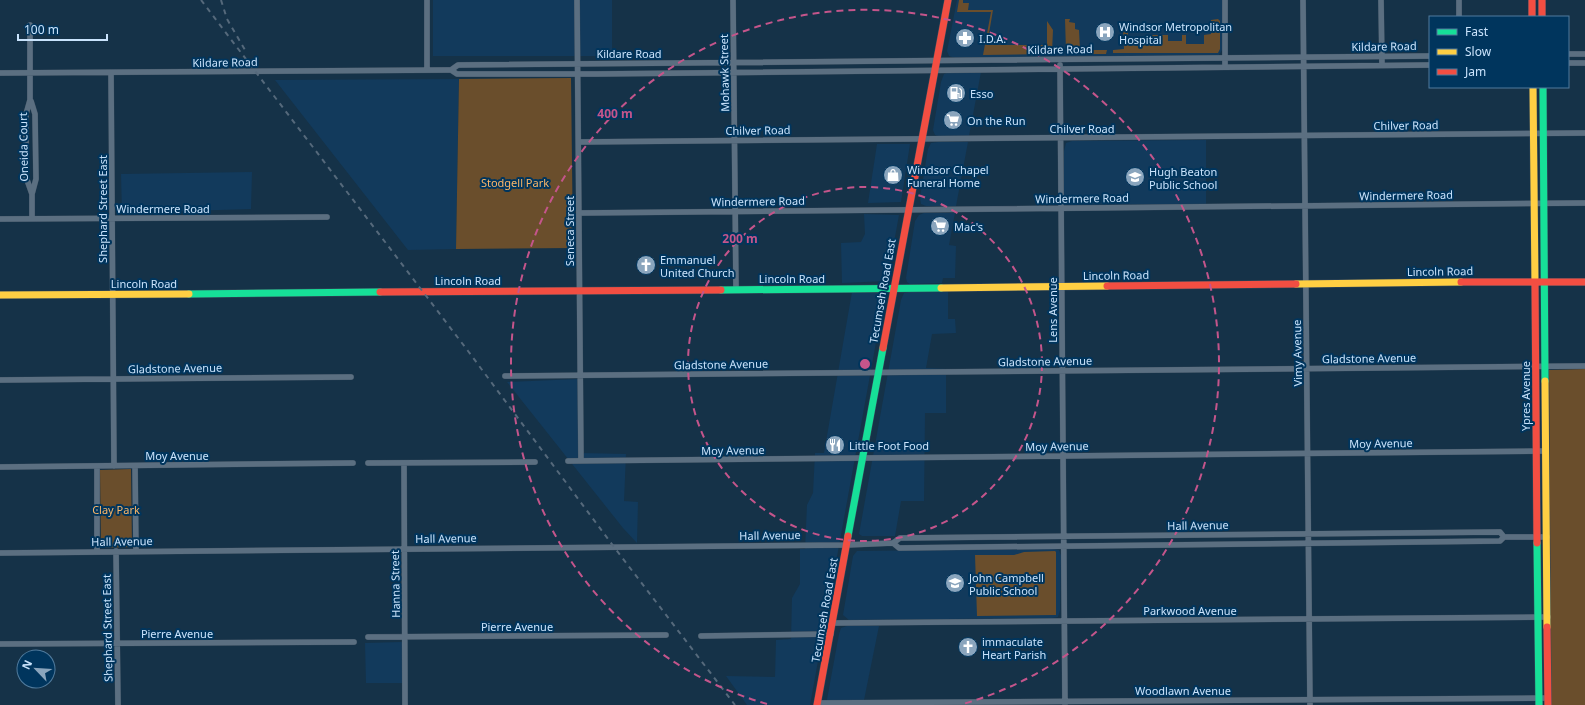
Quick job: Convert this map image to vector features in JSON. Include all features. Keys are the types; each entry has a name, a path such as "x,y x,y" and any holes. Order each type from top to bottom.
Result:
{"main road":[{"name":"Tecumseh Road East","path":"818,704 908,209 948,0"},
{"path":"1532,0 1532,16"},
{"path":"1542,0 1542,16"},
{"name":"Ypres Avenue","path":"1533,88 1539,701"},
{"name":"Ypres Avenue","path":"1543,88 1548,701"},
{"name":"Lincoln Road","path":"0,295 736,290 1535,281 1585,282"}],"street":[{"path":"427,0 427,70"},
{"name":"Seneca Street","path":"577,0 581,461"},
{"name":"Mohawk Street","path":"733,0 736,290"},
{"path":"1225,0 1225,66"},
{"name":"Vimy Avenue","path":"1304,0 1310,702"},
{"path":"1382,0 1382,65"},
{"path":"1459,0 1459,16"},
{"name":"Oneida Court","path":"30,25 30,100 26,114 26,178 32,194"},
{"path":"1569,54 1585,54"},
{"name":"Kildare Road","path":"451,70 458,65 578,63 1429,56"},
{"name":"Lens Avenue","path":"1060,59 1065,703"},
{"path":"809,61 810,71"},
{"path":"1569,63 1585,63"},
{"name":"Kildare Road","path":"0,74 427,70 451,70 457,74 1429,65"},
{"name":"Shephard Street East","path":"111,73 114,466"},
{"name":"Oneida Court","path":"30,100 35,114 36,178 32,194 32,219"},
{"name":"Chilver Road","path":"578,142 1585,133"},
{"name":"Windermere Road","path":"579,213 1585,203"},
{"name":"Windermere Road","path":"0,219 327,217"},
{"name":"Gladstone Avenue","path":"504,376 1585,366"},
{"name":"Gladstone Avenue","path":"0,380 351,377"},
{"name":"Moy Avenue","path":"568,461 1546,451"},
{"name":"Hanna Street","path":"404,462 406,705"},
{"path":"368,463 535,462"},
{"name":"Moy Avenue","path":"0,467 353,463"},
{"path":"97,466 97,552"},
{"path":"135,466 136,551"},
{"name":"Hall Avenue","path":"0,553 847,544 893,543 900,538 1500,532 1504,537"},
{"name":"Hall Avenue","path":"893,543 899,548 1500,541 1504,537 1547,537"},
{"name":"Shephard Street East","path":"116,552 118,705"},
{"name":"Parkwood Avenue","path":"833,623 1548,617"},
{"path":"701,636 831,634"},
{"name":"Pierre Avenue","path":"368,637 666,635"},
{"name":"Pierre Avenue","path":"0,644 354,642"},
{"name":"Woodlawn Avenue","path":"818,704 1548,701"}],"shaded area":[{"path":"433,0 612,0 612,56 433,56"},
{"name":"Windsor Metropolitan Hospital","path":"957,0 1222,0 1222,50 1219,55 955,58 949,56 947,51"},
{"path":"949,72 981,72 969,136 941,137 935,135 933,130 941,82 944,74"},
{"path":"459,79 456,249 408,250 275,80"},
{"name":"Hugh Beaton Public School","path":"1206,140 1206,204 1069,205 1064,202 1064,151 1066,143 1072,141"},
{"path":"968,142 956,206 926,206 921,204 920,197 928,149 931,143"},
{"path":"877,144 910,144 901,202 868,203"},
{"path":"252,172 251,209 122,213 121,174"},
{"path":"924,213 955,213 949,245 956,246 955,278 943,278 942,283 910,284 907,282 906,278 915,221 919,215"},
{"path":"864,214 899,215 887,281 842,283 841,243 861,242 865,234"},
{"path":"852,292 885,293 810,705 747,705 726,676 775,677 776,640 791,639 792,598 800,584 800,549 805,549 807,505 813,493 815,453 824,453"},
{"path":"948,292 948,319 955,319 956,333 932,334 926,368 946,369 946,413 925,413 924,501 901,501 895,536 862,536 859,534 901,300 904,293"},
{"path":"578,379 579,453 626,454 624,501 638,502 637,543 623,528 507,382"},
{"name":"John Campbell Public School","path":"1059,550 1061,556 1060,610 1058,617 849,620 843,615 853,556 857,551"},
{"path":"847,626 879,626 863,705 826,705 839,634 841,628"},
{"path":"402,642 403,683 366,683 365,643"}],"green space":[{"path":"959,0 963,0 963,3 969,3 968,10 993,10 987,45 1047,45 1047,21 1053,30 1052,52 1049,54 983,55 991,12 957,12"},
{"path":"1065,19 1070,19 1069,22 1075,23 1075,29 1079,30 1080,50 1107,50 1106,54 1070,54 1066,51"},
{"path":"1218,19 1220,21 1220,49 1218,53 1113,53 1113,50 1124,49 1123,31 1128,31 1128,38 1140,38 1141,42 1148,42 1148,35 1168,35 1168,41 1182,41 1182,35 1186,35 1186,44 1204,44 1204,35 1211,34 1211,20"},
{"name":"Stodgell Park","path":"571,78 573,248 456,249 459,79"},
{"path":"1585,369 1585,705 1551,705 1549,370"},
{"name":"Clay Park","path":"131,469 132,547 101,548 100,470"},
{"path":"1055,551 1056,615 977,616 975,555 1014,555 1024,552"}],"railway":[{"path":"201,0 735,705"},
{"path":"221,0 227,19 245,50"}],"traffic: fast":[{"path":"1543,88 1545,381"},
{"path":"721,290 941,288"},
{"path":"189,294 380,292"},
{"path":"848,536 883,348"},
{"path":"1537,543 1539,705"}],"traffic: slow":[{"path":"1533,88 1535,284"},
{"path":"1296,284 1461,282"},
{"path":"941,288 1107,286"},
{"path":"0,295 189,294"},
{"path":"1545,381 1547,627"}],"traffic: jam":[{"path":"883,348 948,0"},
{"path":"1532,0 1532,16"},
{"path":"1542,0 1542,16"},
{"path":"1461,282 1585,282"},
{"path":"1107,286 1296,284"},
{"path":"1535,284 1537,543"},
{"path":"380,292 721,290"},
{"path":"817,705 848,536"},
{"path":"1547,627 1548,705"}],"place":[{"name":"Windsor Metropolitan Hospital","path":"1105,32"},
{"name":"I.D.A.","path":"965,38"},
{"name":"Esso","path":"956,93"},
{"name":"On the Run","path":"953,120"},
{"name":"Windsor Chapel Funeral Home","path":"893,175"},
{"name":"Hugh Beaton Public School","path":"1135,177"},
{"name":"Mac's","path":"940,226"},
{"name":"Emmanuel United Church","path":"646,265"},
{"name":"Little Foot Food","path":"835,445"},
{"name":"John Campbell Public School","path":"955,583"},
{"name":"immaculate Heart Parish","path":"968,647"}]}
